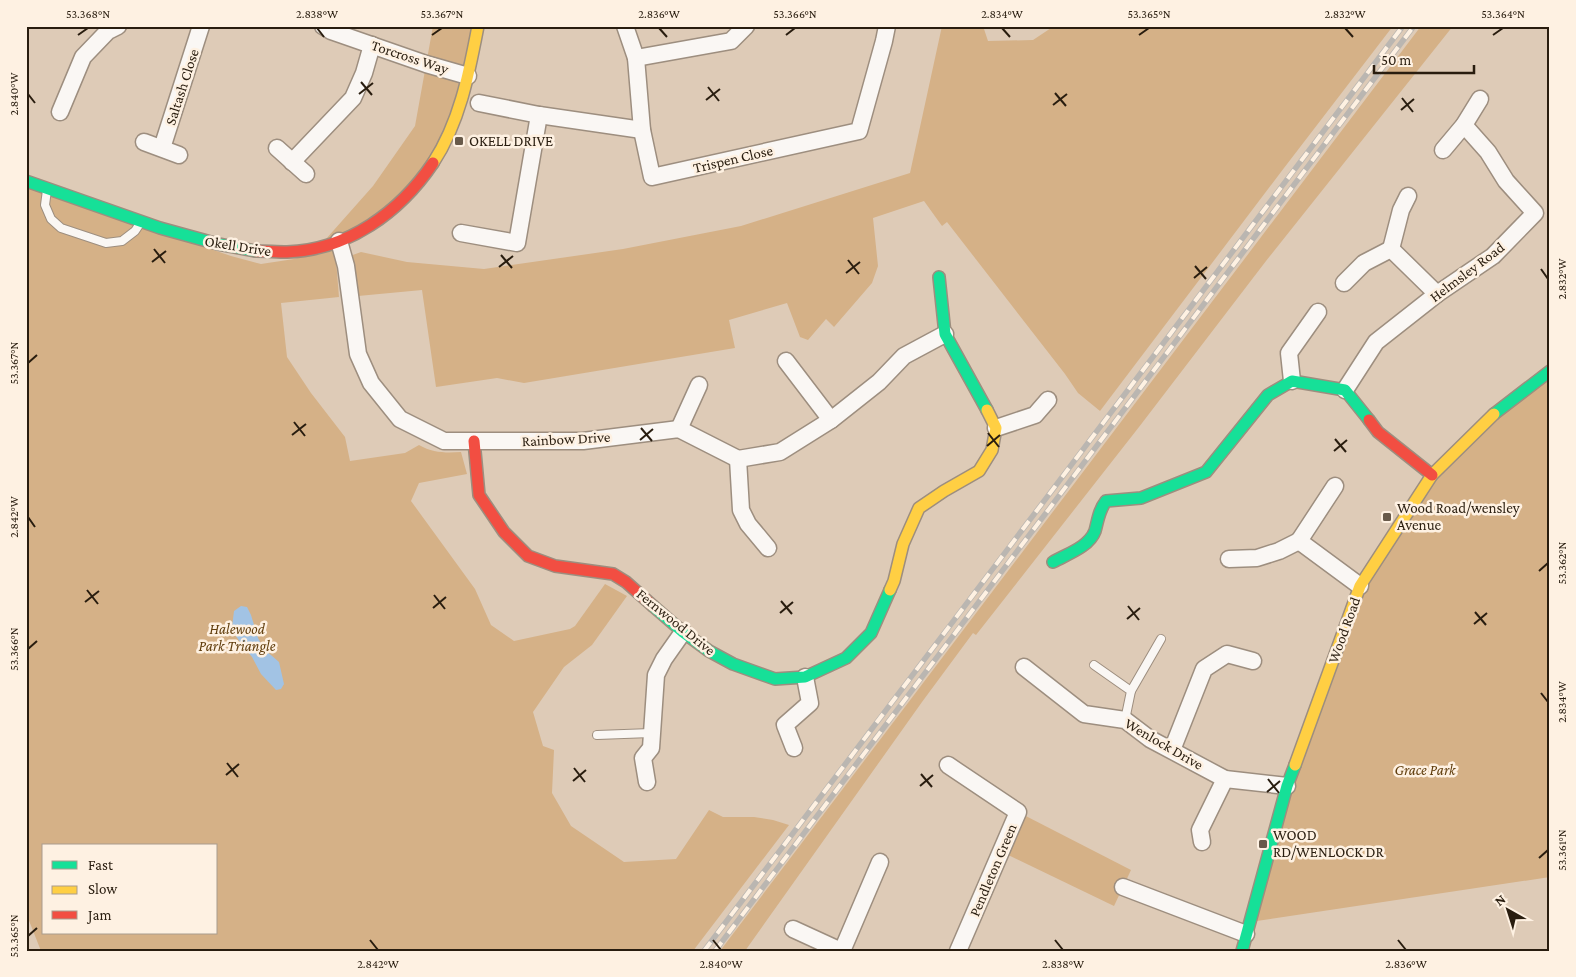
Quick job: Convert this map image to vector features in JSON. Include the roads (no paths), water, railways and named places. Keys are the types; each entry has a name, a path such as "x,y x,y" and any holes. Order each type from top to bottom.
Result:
{"street":[{"path":"60,112 83,56 108,31 118,26"},
{"name":"Saltash Close","path":"162,148 201,26"},
{"name":"Torcross Way","path":"323,26 331,31 426,64 468,76"},
{"name":"Okell Drive","path":"26,181 172,233 233,248 255,251 297,252 339,241 376,223 395,210 428,172 442,150 454,123 468,76 478,26"},
{"name":"Trispen Close","path":"624,26 636,58 642,130 652,177 859,131 884,41 886,26"},
{"path":"636,58 731,41 746,26"},
{"path":"292,162 353,98 364,73 372,45"},
{"path":"1443,150 1464,125 1480,99"},
{"path":"479,103 539,115 642,130"},
{"path":"461,233 517,243 539,115"},
{"name":"Helmsley Road","path":"1345,390 1376,342 1437,294 1494,256 1534,213 1506,181 1488,152 1464,125"},
{"path":"144,142 179,155"},
{"path":"277,148 306,174"},
{"path":"1344,283 1364,263 1391,249 1401,210 1408,196"},
{"name":"Rainbow Drive","path":"339,241 346,266 358,354 371,382 400,419 444,441 583,441 679,429"},
{"path":"1391,249 1437,294"},
{"path":"939,277 945,334 981,397 996,428 1035,415 1048,400"},
{"path":"1292,381 1289,353 1318,312"},
{"path":"699,385 679,429 738,459 780,452 832,420 879,382 904,356 945,334"},
{"path":"786,361 832,420"},
{"name":"Wood Road","path":"1242,951 1287,786 1360,586 1432,475 1493,415 1550,371"},
{"path":"1053,562 1084,544 1092,537 1100,507 1106,501 1141,498 1206,472 1268,395 1292,381 1345,390 1378,432 1432,475"},
{"name":"Fernwood Drive","path":"474,441 479,495 504,532 528,556 555,566 613,574 626,582 683,632 709,651 742,667 774,679 805,677 846,658 871,632 894,581 903,544 919,508 944,490 979,471 992,450 996,428"},
{"path":"738,459 741,510 748,524 768,548"},
{"path":"1229,559 1257,558 1279,551 1299,541 1335,486"},
{"path":"1299,541 1360,586"},
{"path":"647,782 643,758 650,748 656,675 664,659 683,632"},
{"path":"1172,750 1204,669 1228,654 1253,661"},
{"name":"Wenlock Drive","path":"1024,667 1084,714 1125,720 1150,739 1225,779 1287,786"},
{"path":"794,748 785,725 810,704 805,677"},
{"name":"Pendleton Green","path":"948,765 1018,812 958,951"},
{"path":"1202,842 1200,830 1225,779"},
{"path":"793,929 842,951 880,862"},
{"path":"1123,887 1246,934"}],"lane":[{"path":"48,188 46,205 50,219 61,228 106,243 122,240 135,231 140,222"},
{"path":"1125,720 1131,691 1161,638"},
{"path":"1094,665 1131,691"},
{"path":"597,735 651,733"}],"water":[{"path":"241,606 247,607 264,649 279,662 284,684 281,689 276,690 261,674 252,657 233,632 234,611"}],"railway":[{"path":"704,951 1403,26"},
{"path":"715,951 1414,26"}],"place":[{"name":"OKELL DRIVE","path":"459,141"},
{"name":"Wood Road/wensley Avenue","path":"1387,517"},
{"name":"WOOD RD/WENLOCK DR","path":"1263,844"}],"park label":[{"name":"Halewood Park Triangle","path":"237,638"},
{"name":"Grace Park","path":"1425,770"}]}
